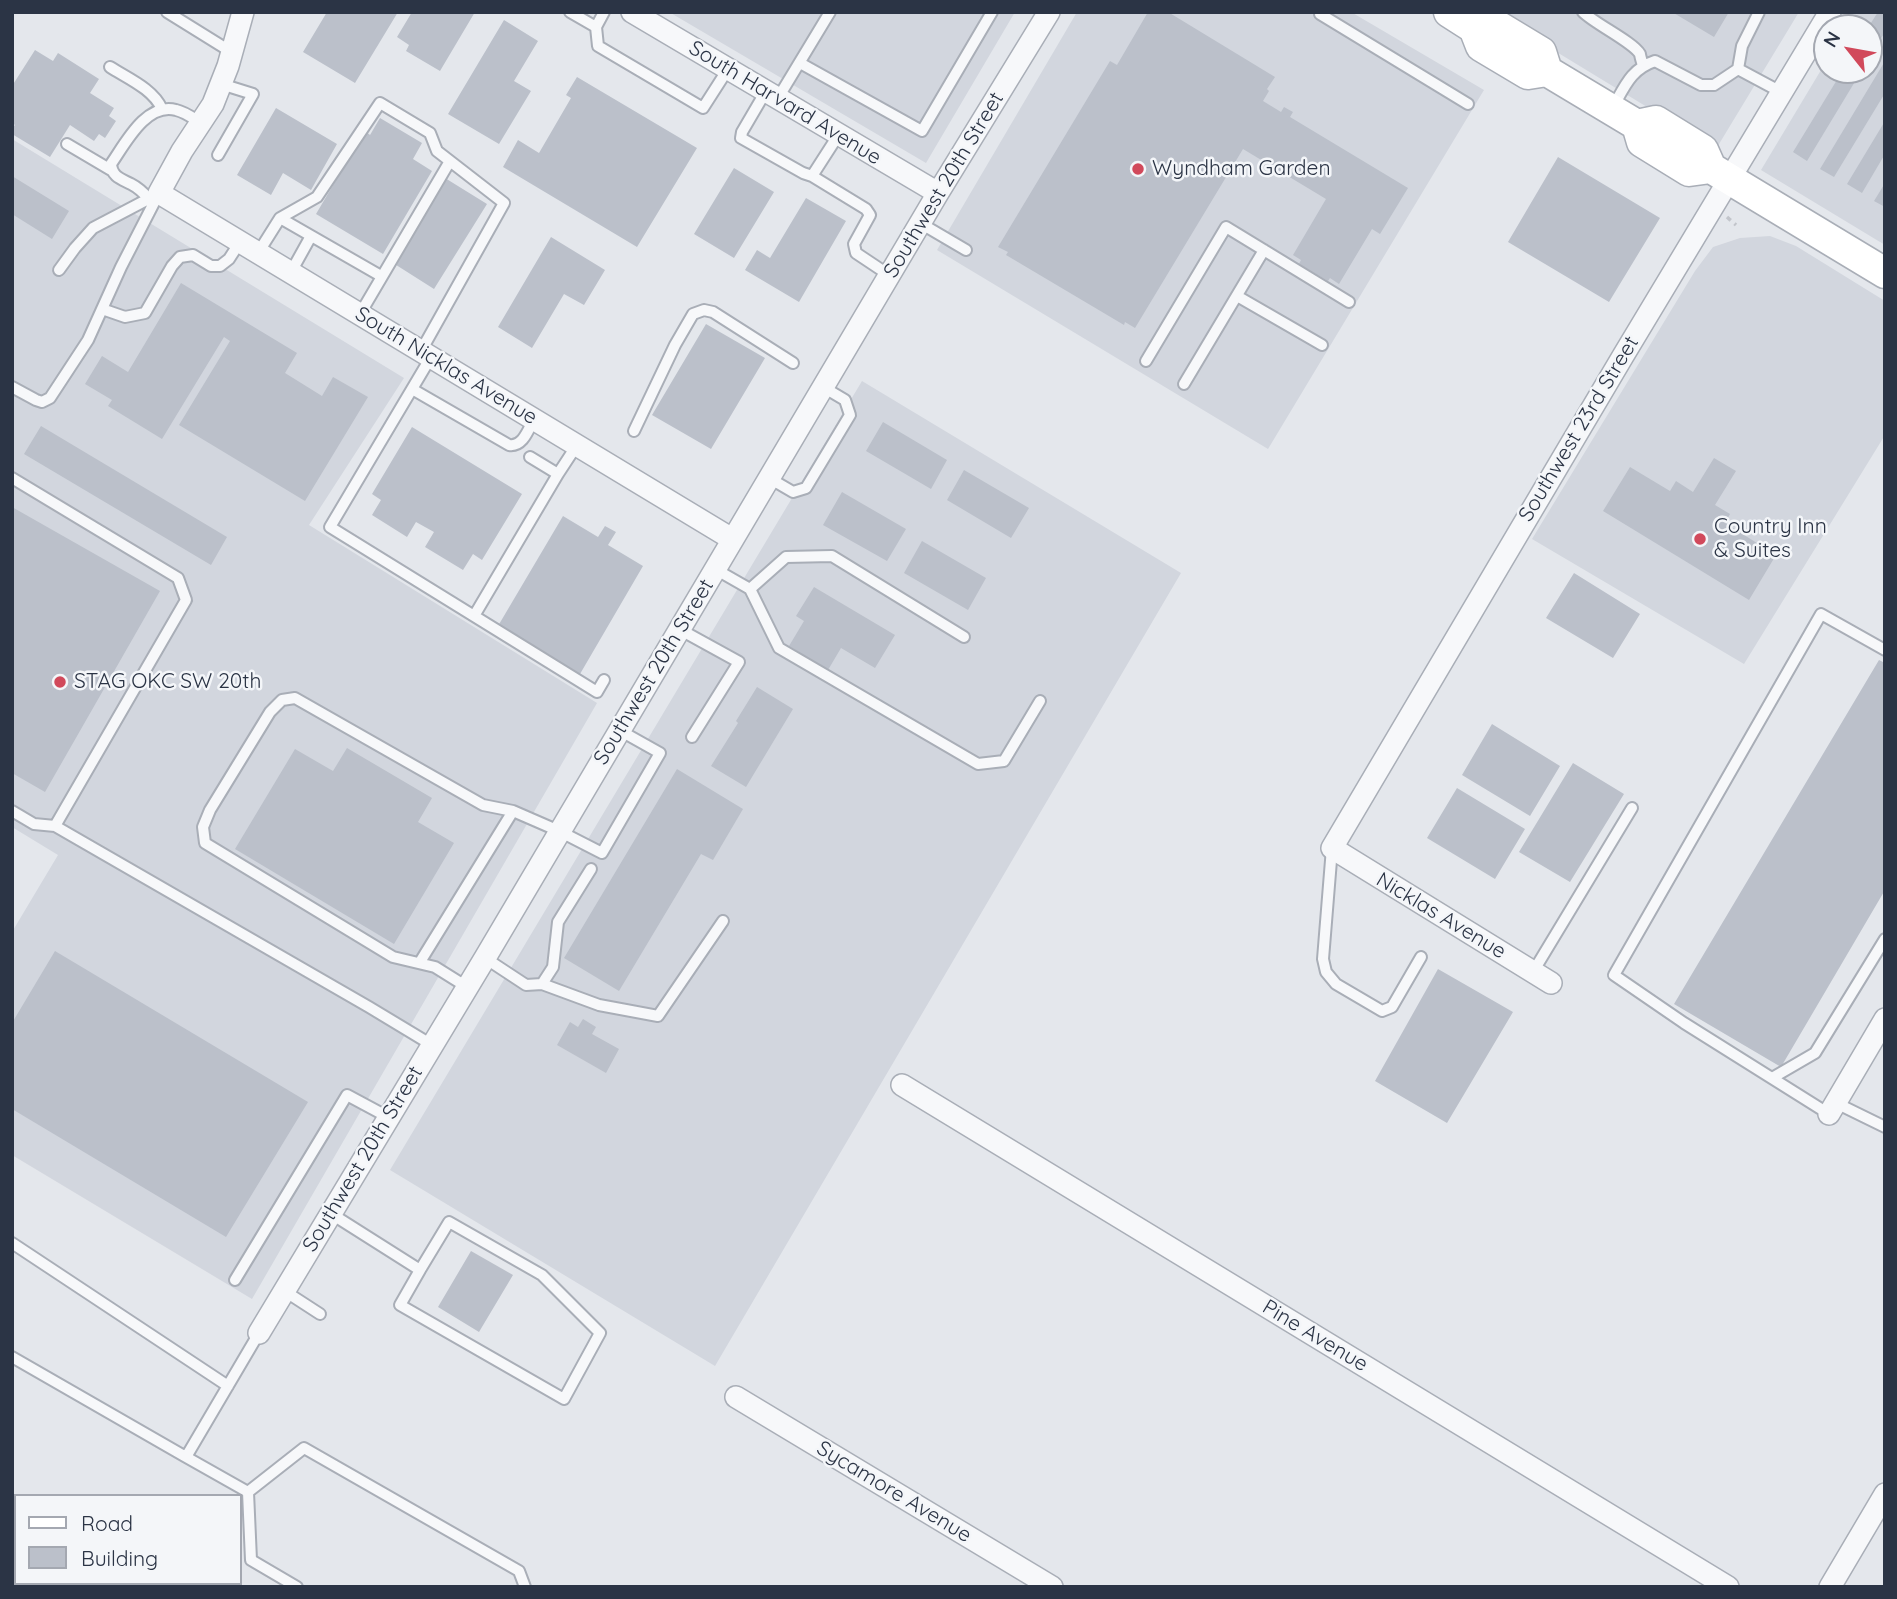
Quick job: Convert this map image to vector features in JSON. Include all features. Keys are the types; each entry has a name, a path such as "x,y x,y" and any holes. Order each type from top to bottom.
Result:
{"main road":[{"path":"1449,12 1474,28 1481,46 1528,74 1547,71 1637,125 1642,142 1689,171 1720,174 1880,266"}],"street":[{"path":"155,196 213,104 233,53 243,12"},
{"name":"South Harvard Avenue","path":"632,12 938,193"},
{"name":"Southwest 23rd Street","path":"1332,848 1720,174 1781,92 1830,12"},
{"name":"Southwest 20th Street","path":"259,1333 485,958 1044,14"},
{"name":"South Nicklas Avenue","path":"155,196 249,247 733,539"},
{"name":"Nicklas Avenue","path":"1332,848 1542,977"},
{"path":"1833,1109 1885,1018"},
{"name":"Pine Avenue","path":"902,1085 1728,1587"},
{"name":"Sycamore Avenue","path":"736,1397 1052,1587"},
{"path":"1830,1587 1885,1494"}],"lane":[{"path":"167,12 233,53"},
{"path":"570,12 596,27"},
{"path":"604,12 596,27 598,46 703,108 727,69"},
{"path":"830,12 800,63 741,132 741,138 866,209 870,215 854,244 854,250 889,275"},
{"path":"800,63 922,131 992,12"},
{"path":"1583,12 1633,47 1640,54 1643,65"},
{"path":"1612,110 1632,75 1643,65 1655,61 1701,85 1714,85 1738,69 1742,46 1759,12"},
{"path":"1320,14 1468,104"},
{"path":"110,68 149,91 162,109"},
{"path":"1738,69 1781,92"},
{"path":"218,155 253,94 221,84"},
{"path":"102,309 125,317 145,313 180,257 193,255 211,266 220,266 249,247 280,218 317,197 380,103 430,133 437,151 504,203 426,354 412,389 330,527 597,692 604,680"},
{"path":"111,170 111,164 142,121 151,114 162,109 174,109 201,123"},
{"path":"812,176 839,134"},
{"path":"67,144 111,170 116,176 155,196"},
{"path":"360,314 450,161"},
{"path":"59,270 93,228 155,196"},
{"path":"12,387 36,400 43,402 50,398 88,340 155,196"},
{"path":"280,218 382,276"},
{"path":"920,223 967,250"},
{"path":"1146,361 1226,227 1349,302"},
{"path":"291,272 311,236"},
{"path":"1184,384 1264,250"},
{"path":"1237,296 1322,345"},
{"path":"634,431 694,314 704,310 713,312 793,363"},
{"path":"769,478 793,492 806,488 850,415 845,400 823,387"},
{"path":"412,389 509,445 520,443 534,419"},
{"path":"474,616 577,445"},
{"path":"530,457 558,474"},
{"path":"12,478 178,578 186,600 55,826"},
{"path":"750,589 786,557 832,556 964,637"},
{"path":"715,569 750,589 779,648 978,764 1004,761 1040,701"},
{"path":"1885,650 1821,614 1614,975 1772,1078 1833,1109 1885,1127"},
{"path":"679,629 739,662 692,737"},
{"path":"467,987 435,967 393,957 205,843 203,827 210,810 270,712 282,700 295,698 483,805 513,811 602,853 660,753 619,730"},
{"path":"1542,977 1632,808"},
{"path":"12,811 34,824 55,826 432,1045"},
{"path":"419,962 513,811"},
{"path":"1332,848 1323,959 1326,972 1336,984 1382,1011 1392,1007 1421,957"},
{"path":"542,984 553,967 558,922 591,869"},
{"path":"485,958 526,985 542,984 599,1005 657,1016 723,921"},
{"path":"1772,1078 1815,1053 1885,939"},
{"path":"235,1280 347,1095 388,1117"},
{"path":"330,1213 420,1270"},
{"path":"449,1222 542,1275 600,1333 564,1399 400,1305 420,1270 449,1222"},
{"path":"12,1243 228,1386"},
{"path":"283,1290 320,1314"},
{"path":"186,1457 259,1333"},
{"path":"12,1357 248,1492"},
{"path":"248,1492 303,1448 519,1571 525,1587"},
{"path":"248,1492 251,1560 297,1587"}],"path":[{"path":"1726,216 1736,225"}],"shaded area":[{"path":"669,12 1015,12 926,163"},
{"path":"1077,12 1351,12 1484,90 1268,449 937,250"},
{"path":"1491,12 1799,12 1716,149"},
{"path":"1885,12 1885,245 1761,170 1813,83 1883,84 1883,14 1855,14"},
{"path":"12,139 404,378 309,525 597,703 252,1299 12,1155 12,932 58,855 12,827"},
{"path":"1770,236 1796,246 1885,301 1885,435 1744,664 1532,539 1695,271 1713,247 1740,238"},
{"path":"862,381 1181,573 715,1366 390,1170"}],"building":[{"path":"327,12 398,12 355,83 303,52"},
{"path":"412,12 475,12 440,71 406,51 409,45 397,37"},
{"name":"Wyndham Garden","path":"1148,12 1168,12 1275,77 1263,101 1281,112 1284,107 1293,112 1290,117 1408,188 1380,234 1372,229 1339,284 1330,278 1328,281 1299,264 1301,260 1293,255 1326,199 1243,149 1135,328 1125,322 1124,325 1006,255 1008,252 998,247 1110,61 1117,65"},
{"path":"1672,12 1729,12 1714,37"},
{"path":"1885,12 1883,35 1883,14 1877,14"},
{"path":"504,20 538,41 514,81 531,91 499,144 448,114"},
{"path":"35,50 53,61 58,53 99,79 90,93 114,108 109,116 116,121 105,138 99,134 94,141 70,125 50,157 12,134 15,125 12,123 12,86"},
{"path":"1885,61 1885,93 1834,177 1820,169 1871,84 1883,84"},
{"path":"577,77 697,148 637,247 503,167 518,140 539,153 571,98 566,95"},
{"path":"1834,84 1854,84 1807,161 1793,152"},
{"path":"276,108 337,144 311,190 283,173 271,195 237,175"},
{"path":"380,118 422,143 413,159 432,171 383,254 316,214 365,131 370,135"},
{"path":"1885,121 1885,154 1862,193 1847,184"},
{"path":"1558,157 1660,218 1609,302 1508,242"},
{"path":"734,168 774,192 734,258 694,234"},
{"path":"12,176 69,211 52,239 12,214"},
{"path":"445,178 487,204 434,289 393,263"},
{"path":"1885,183 1885,207 1874,201"},
{"path":"806,198 846,221 799,302 745,270 757,250 770,258"},
{"path":"551,237 605,270 584,305 564,294 532,348 498,327"},
{"path":"181,283 297,353 285,373 322,396 333,377 368,397 305,501 179,425 230,341 224,337 162,439 108,406 112,400 85,384 102,356 128,372"},
{"path":"706,324 765,358 711,449 652,415"},
{"path":"883,422 947,460 931,489 866,451"},
{"path":"41,426 227,537 211,565 24,454"},
{"path":"412,427 522,494 482,560 473,554 463,570 425,547 434,532 416,522 407,537 372,515 381,500 372,494"},
{"name":"Country Inn & Suites","path":"1714,458 1736,471 1715,505 1730,514 1725,523 1776,555 1749,600 1603,511 1630,467 1670,491 1676,481 1693,492"},
{"path":"964,470 1029,508 1011,538 947,500"},
{"path":"842,492 906,529 887,561 823,525"},
{"name":"STAG OKC SW 20th","path":"12,507 160,591 45,792 12,773"},
{"path":"563,516 598,537 605,526 616,532 608,545 643,566 580,674 498,626"},
{"path":"922,541 986,578 968,610 904,573"},
{"path":"1574,573 1640,614 1613,658 1546,618"},
{"path":"814,587 895,635 875,668 841,648 828,670 789,646 804,621 796,616"},
{"path":"1879,660 1885,663 1885,890 1781,1067 1674,1004"},
{"path":"757,687 793,709 746,787 711,766"},
{"path":"1492,724 1560,766 1530,816 1462,775"},
{"path":"347,748 432,798 418,822 454,843 394,944 235,849 295,749 333,771"},
{"path":"1573,763 1624,794 1570,882 1519,852"},
{"path":"677,769 743,809 713,860 701,854 619,991 564,958"},
{"path":"1457,788 1525,829 1495,879 1427,838"},
{"path":"55,951 308,1102 226,1237 12,1109 12,1023"},
{"path":"1438,969 1513,1012 1447,1123 1375,1081"},
{"path":"583,1019 596,1027 592,1034 619,1049 606,1073 557,1045 570,1022 578,1027"},
{"path":"471,1251 513,1275 479,1332 438,1307"}],"place":[{"name":"Wyndham Garden","path":"1138,169"},
{"name":"Country Inn & Suites","path":"1700,539"},
{"name":"STAG OKC SW 20th","path":"60,682"}]}
